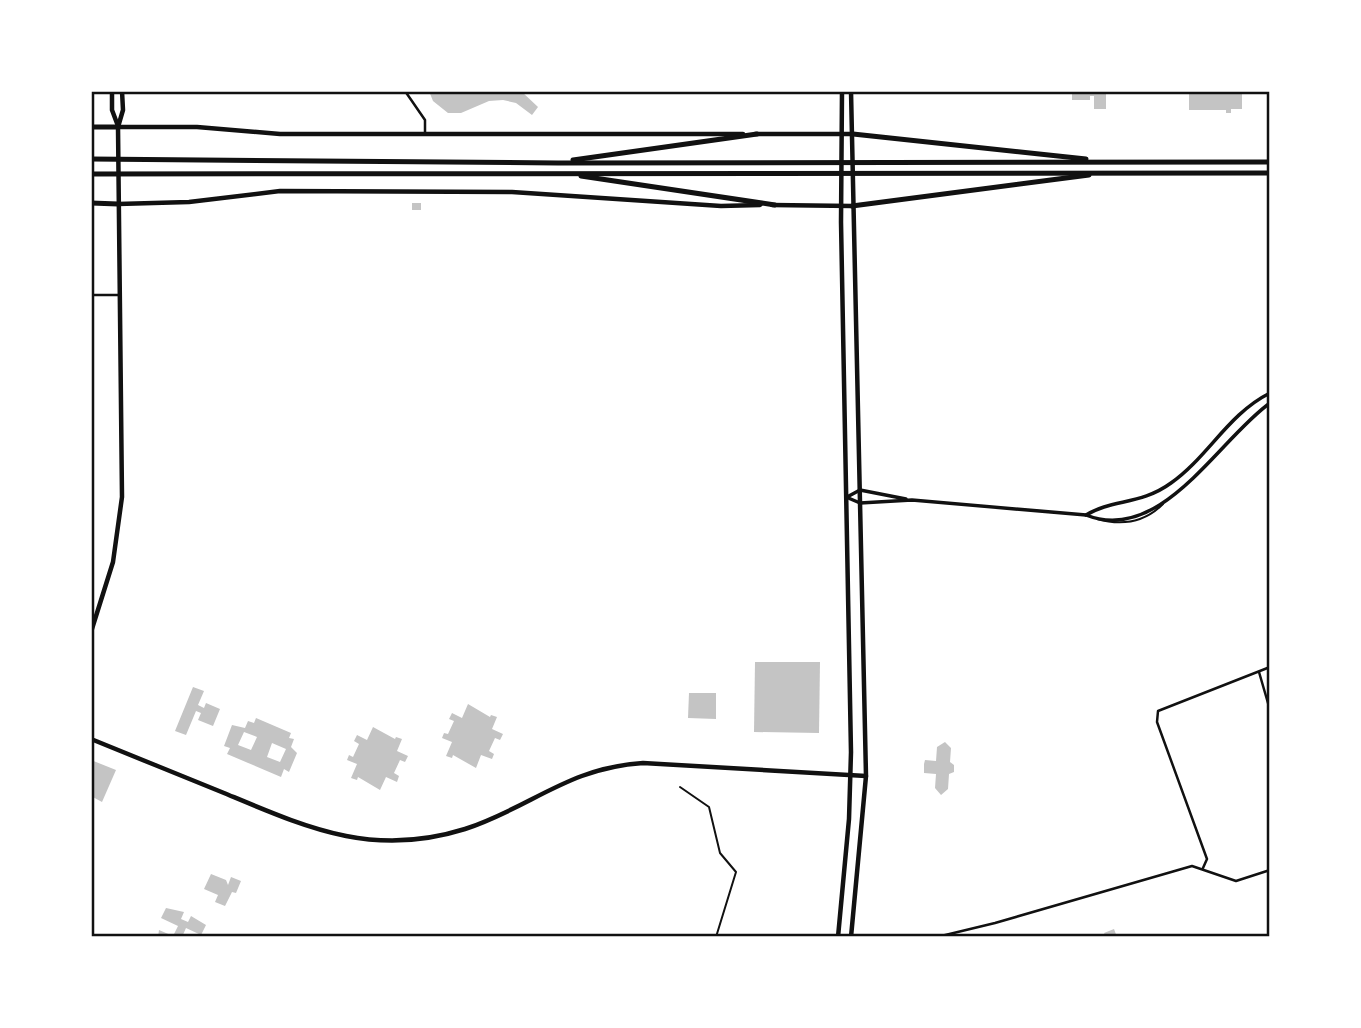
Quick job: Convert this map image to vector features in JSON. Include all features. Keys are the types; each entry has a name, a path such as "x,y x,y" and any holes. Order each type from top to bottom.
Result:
{"highway":[{"path":"91,127 118,127"},
{"path":"558,163 757,134"},
{"path":"853,134 1108,161"},
{"path":"91,159 558,163 1270,162"},
{"path":"557,173 775,205"},
{"path":"852,206 1110,173"},
{"path":"91,174 1270,173"},
{"path":"91,203 118,204"}],"main road":[{"path":"112,91 112,110 118,127"},
{"path":"91,632 110,574 121,516 118,127 122,91"},
{"path":"838,937 850,775 841,206 842,91"},
{"path":"851,91 866,776 851,937"},
{"path":"118,127 197,127 272,134 853,134"},
{"path":"118,204 189,202 270,191 576,196 721,206 852,206"},
{"path":"91,739 321,833 380,842 439,836 469,827 578,775 619,764 643,763 866,776"}],"street":[{"path":"405,91 425,120 425,134"},
{"path":"91,295 120,295"},
{"path":"1086,515 1096,509 1133,502 1164,488 1188,468 1233,418 1270,393"},
{"path":"846,497 860,490 912,500 1086,515 1097,519 1134,515 1166,500 1192,481 1239,429 1270,403"},
{"path":"846,497 860,503 912,500"},
{"path":"1203,868 1207,859 1157,722 1158,711 1270,667"},
{"path":"1259,672 1270,710"},
{"path":"937,937 1191,866 1236,881 1270,870"}],"path":[{"path":"680,787 709,807 719,853 736,872 716,937"}],"building":[{"path":"429,91 521,91 538,107 532,115 516,103 503,100 489,101 461,113 448,113 433,101"},
{"path":"1072,91 1106,91 1106,109 1094,109 1094,96 1090,96 1090,100 1072,100"},
{"path":"1189,91 1242,93 1242,109 1231,109 1231,113 1226,113 1226,110 1189,110"},
{"path":"412,203 421,203 421,210 412,210"},
{"path":"755,662 820,662 819,733 754,732"},
{"path":"193,687 204,691 198,705 204,708 206,703 220,709 213,726 198,720 201,713 196,711 186,735 175,731"},
{"path":"689,693 716,693 716,719 688,718"},
{"path":"468,704 490,717 497,717 492,729 503,734 500,740 495,738 489,751 494,754 492,759 481,755 476,768 453,755 452,758 446,756 452,742 442,738 444,733 448,734 454,721 449,719 452,713 462,718"},
{"path":"256,718 291,733 289,738 294,739 291,747 297,753 289,772 284,769 281,777 227,754 230,748 224,746 232,725 245,728 248,721 254,723","holes":["244,732 257,737 251,750 238,745","272,743 286,749 280,762 267,757"]},
{"path":"373,727 395,739 402,739 397,751 408,756 405,762 400,760 394,773 399,776 397,782 386,777 380,790 358,777 357,780 351,778 357,764 347,760 349,755 353,757 359,744 354,741 357,735 367,740"},
{"path":"945,742 951,748 950,762 954,765 954,772 949,774 948,789 941,795 935,788 936,774 924,773 924,764 925,760 936,761 937,747"},
{"path":"91,760 116,770 102,802 91,796"},
{"path":"211,874 226,880 228,885 231,877 241,881 236,893 232,892 225,906 215,902 218,895 204,889"},
{"path":"166,908 184,912 181,919 188,922 191,916 206,925 201,935 186,928 182,937 158,937 159,930 173,936 178,926 161,918"},
{"path":"1114,929 1117,937 1106,937 1104,933"}]}
